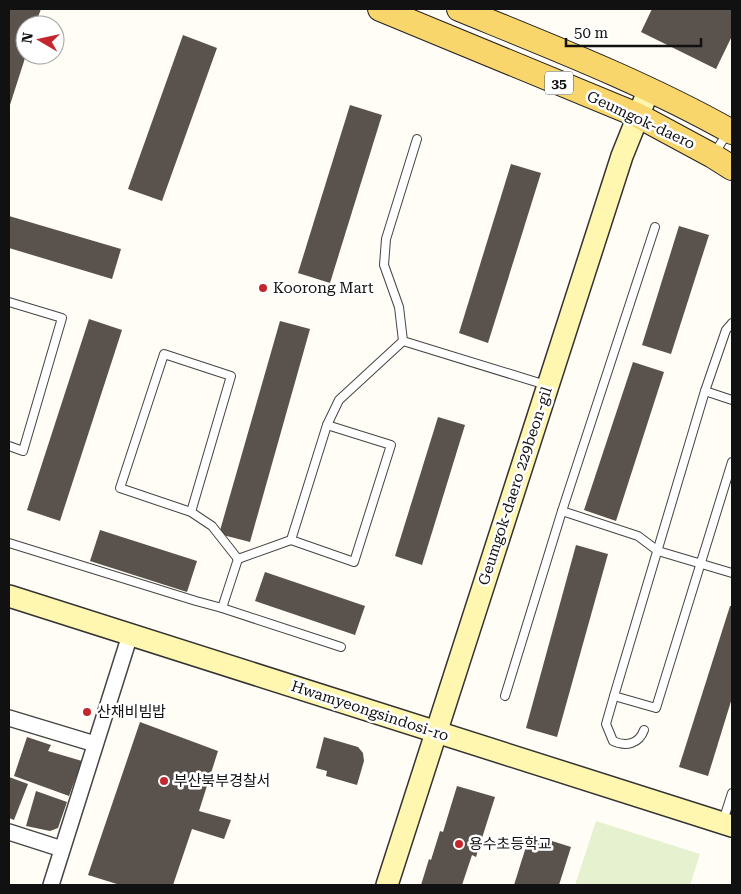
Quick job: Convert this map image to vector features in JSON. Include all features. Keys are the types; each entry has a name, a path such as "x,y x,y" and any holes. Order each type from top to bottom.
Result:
{"main road":[{"name":"Geumgok-daero","path":"380,9 637,116 723,162"},
{"name":"Geumgok-daero","path":"459,9 588,61 676,101 731,129"}],"street":[{"name":"Geumgok-daero 229beon-gil","path":"387,885 622,156 637,116 650,90"},
{"name":"Hwamyeongsindosi-ro","path":"9,596 727,824"},
{"path":"50,885 130,635"},
{"path":"9,718 95,744"},
{"path":"9,832 62,849"}],"lane":[{"path":"723,162 731,129"},
{"path":"403,341 400,307 384,265 386,238 417,139"},
{"path":"505,696 562,511 655,226"},
{"path":"9,302 62,318 23,451 9,446"},
{"path":"644,730 642,736 634,743 622,745 613,741 606,724 705,391 726,330 732,323"},
{"path":"403,341 548,385"},
{"path":"290,540 327,425 340,400 403,341"},
{"path":"190,512 232,376 164,354 120,488 190,512 212,526 238,559"},
{"path":"705,391 732,400"},
{"path":"238,559 290,540 354,562 391,445 327,425"},
{"path":"614,696 656,708 732,462"},
{"path":"562,511 638,536 658,552 732,573"},
{"path":"9,543 196,602 222,608 341,647"},
{"path":"222,608 238,559"},
{"path":"727,824 732,792"}],"green space":[{"path":"596,821 700,854 690,885 575,885"}],"building":[{"path":"9,9 41,9 39,15 15,15 15,65 23,65 9,108"},
{"path":"652,9 732,9 732,36 716,69 641,32"},
{"path":"183,35 217,48 162,201 128,189"},
{"path":"350,105 382,115 330,283 298,273"},
{"path":"511,164 541,173 488,343 459,333"},
{"path":"9,216 121,249 112,279 9,248"},
{"path":"679,226 709,235 671,354 642,345"},
{"path":"89,319 122,330 60,521 27,510"},
{"path":"280,321 310,329 250,542 219,534"},
{"path":"633,362 664,372 616,521 584,510"},
{"path":"438,417 465,425 422,565 395,556"},
{"path":"100,530 197,561 187,592 90,561"},
{"path":"576,545 608,554 557,737 526,728"},
{"path":"265,572 365,606 355,635 255,601"},
{"path":"730,606 732,606 732,698 708,776 679,767"},
{"name":"부산북부경찰서","path":"140,722 218,751 199,811 231,820 224,839 192,829 173,885 120,885 88,875"},
{"path":"27,737 51,745 48,751 82,761 69,796 14,776"},
{"path":"324,737 358,747 363,753 364,761 357,785 326,776 327,771 316,768"},
{"path":"9,777 28,784 14,820 9,818"},
{"name":"용수초등학교","path":"457,786 495,797 476,857 472,855 462,885 421,885 440,831 443,832"},
{"path":"36,791 67,802 58,828 50,831 26,826"},
{"name":"용수초등학교","path":"530,834 571,847 559,885 514,885"}],"place":[{"name":"Koorong Mart","path":"263,288"},
{"name":"산채비빔밥","path":"87,712"},
{"name":"부산북부경찰서","path":"164,781"},
{"name":"용수초등학교","path":"459,844"}]}
